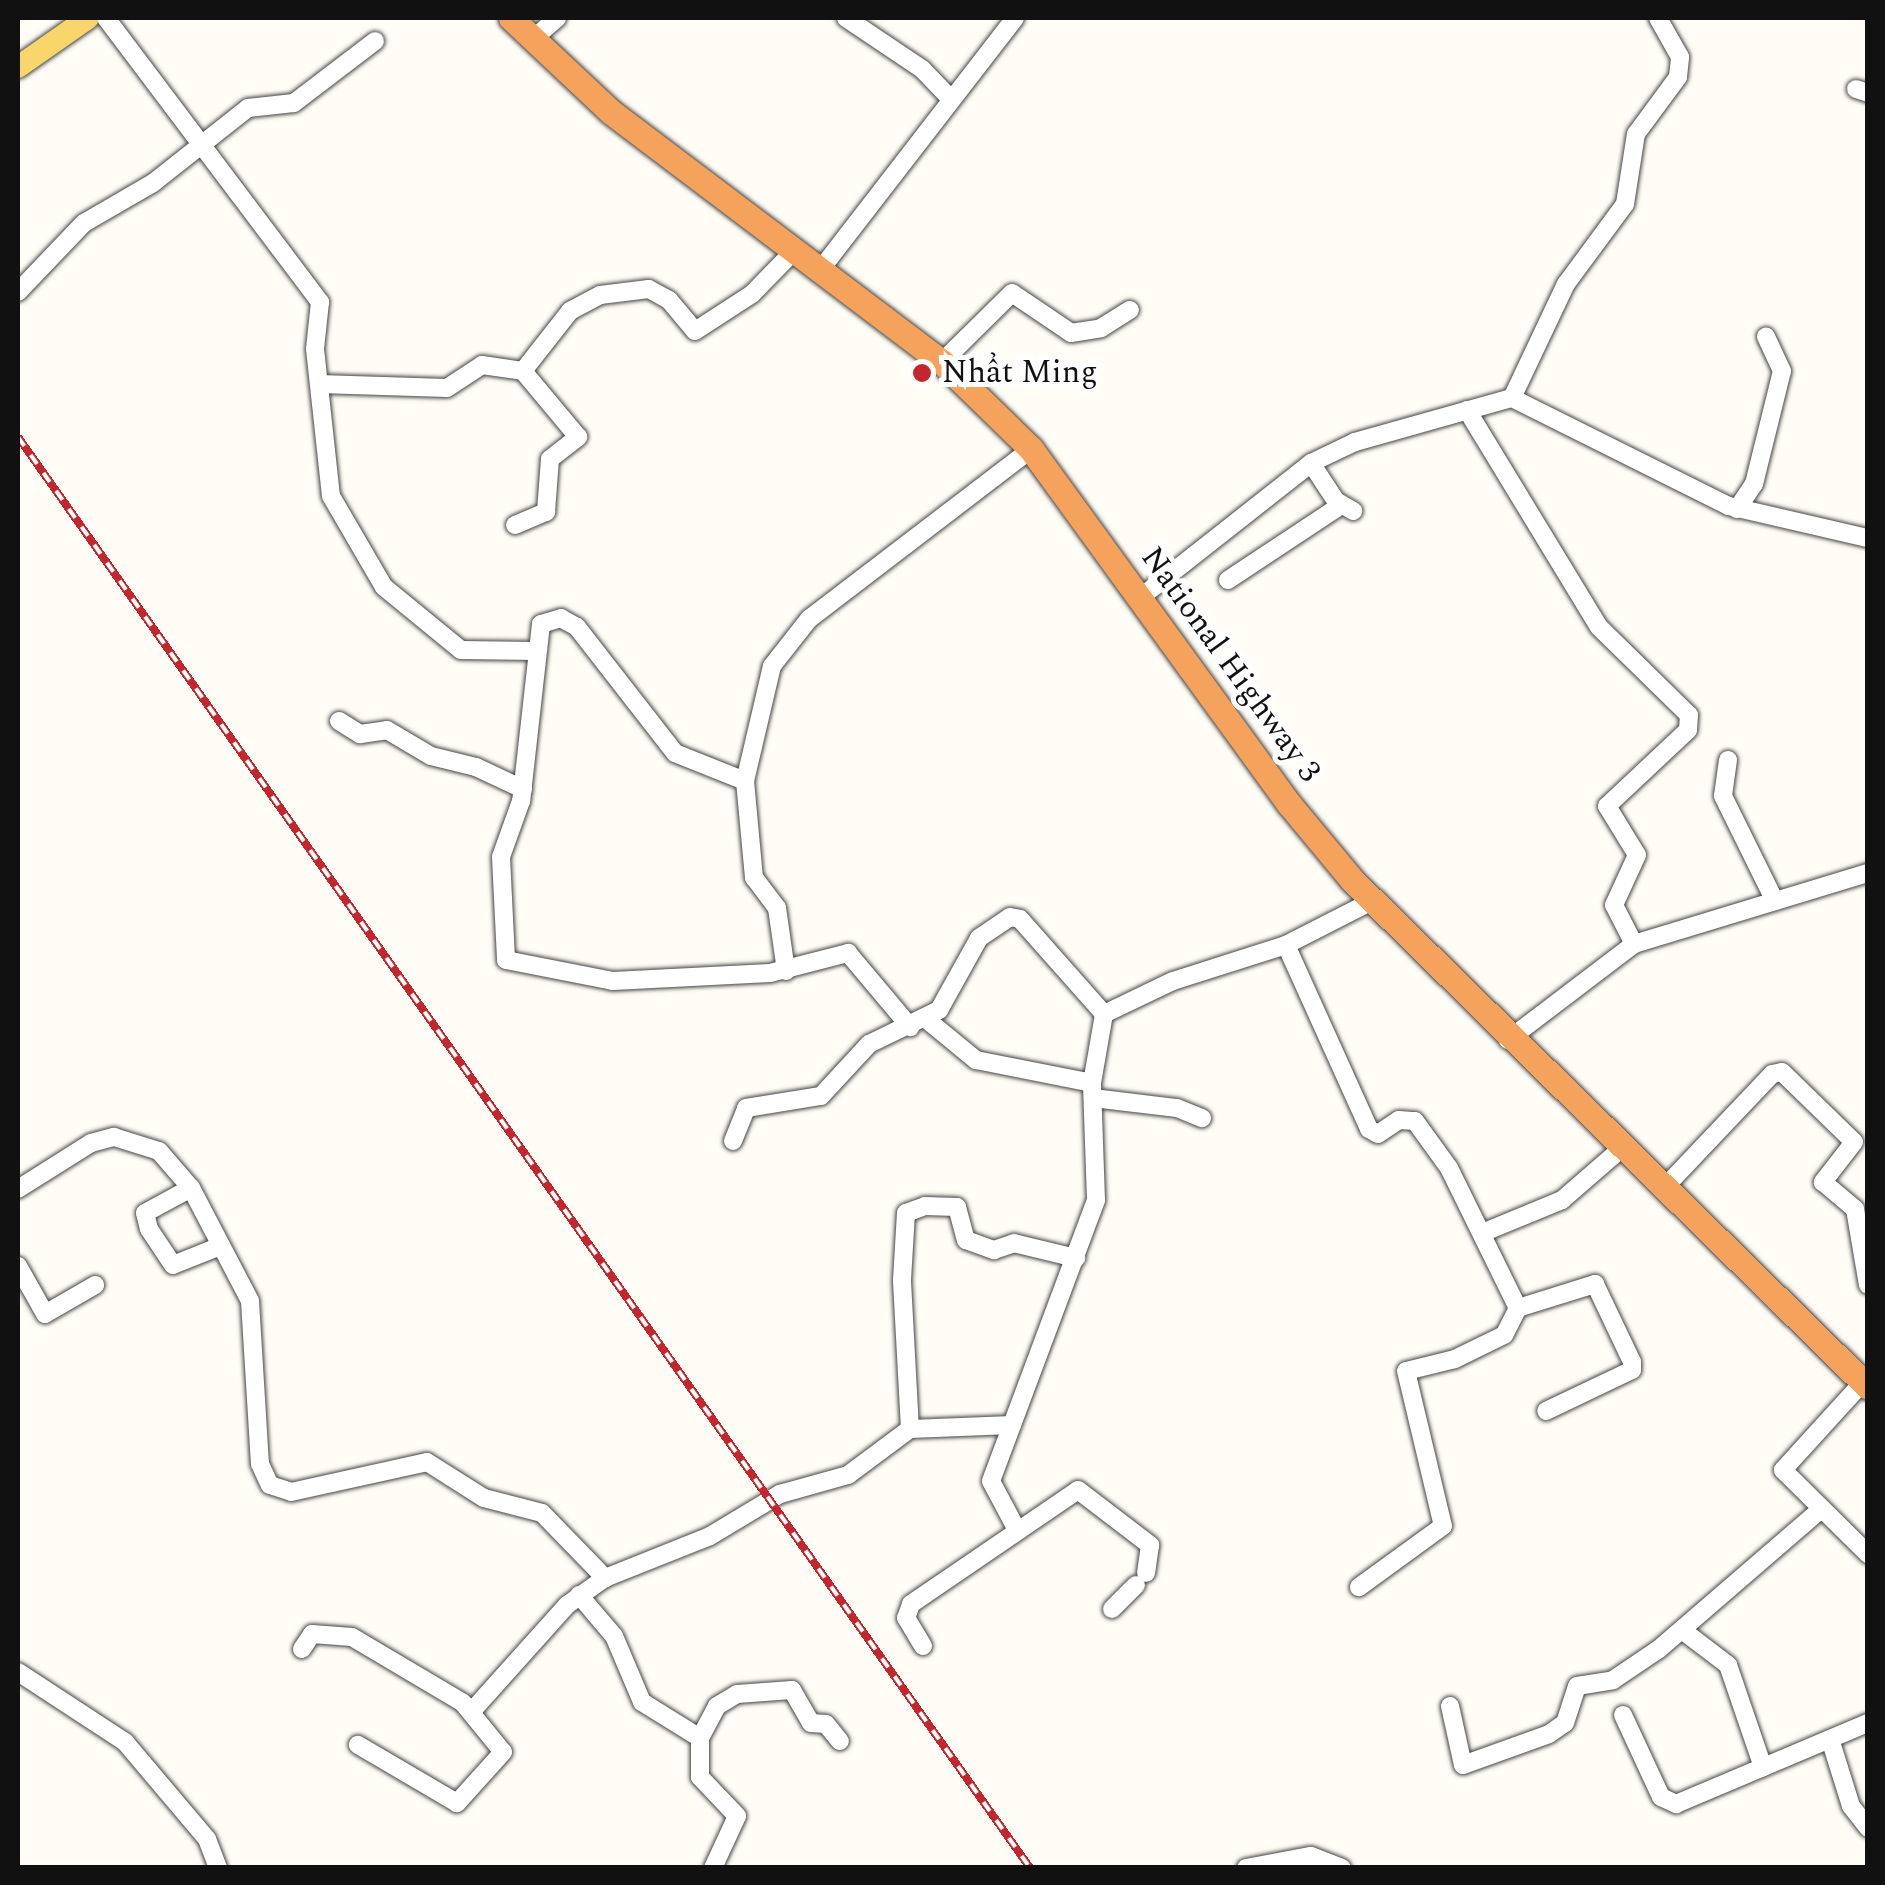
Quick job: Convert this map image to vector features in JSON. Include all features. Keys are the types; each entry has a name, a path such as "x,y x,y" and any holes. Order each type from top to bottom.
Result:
{"highway":[{"name":"National Highway 3","path":"511,18 611,112 942,362 1031,449 1289,804 1372,901 1508,1040 1865,1385"}],"main road":[{"path":"18,67 88,18"}],"street":[{"path":"106,18 320,302 314,339 331,496 393,599 461,650 536,652"},
{"path":"533,39 558,18"},
{"path":"846,18 906,58 951,99"},
{"path":"821,269 1015,18"},
{"path":"1512,398 1566,284 1625,204 1636,134 1678,76 1680,57 1658,18"},
{"path":"18,292 84,223 152,183 248,108 304,98 375,42"},
{"path":"522,371 585,302 650,289 669,300 695,331 752,294 794,251"},
{"path":"942,362 1012,293 1071,333 1101,328 1130,310"},
{"path":"1737,510 1754,484 1782,371 1766,337"},
{"path":"319,384 447,388 482,365 522,371 578,437 550,458 546,512 515,524"},
{"path":"1141,598 1311,463 1354,442 1512,398 1737,510 1868,538"},
{"path":"1467,410 1599,627 1689,716 1688,730 1608,806 1637,855 1614,905 1634,944"},
{"path":"786,971 777,908 754,878 744,781 765,684 793,633 1031,449"},
{"path":"1228,580 1347,509 1311,463"},
{"path":"744,781 675,753 569,621 541,624 523,790 501,856 504,954 512,964 613,981 786,971 848,953 918,1024 944,1027 976,1060 1178,1108 1202,1118"},
{"path":"339,720 360,734 387,730 431,756 476,767 523,790"},
{"path":"1728,760 1723,796 1775,901"},
{"path":"1508,1040 1634,944 1868,873"},
{"path":"1104,1014 1173,981 1286,945 1372,901"},
{"path":"732,1142 746,1108 821,1096 868,1044 918,1024 954,992 980,938 1016,916 1104,1014"},
{"path":"1286,945 1370,1129 1378,1134 1398,1120 1415,1120 1450,1168 1518,1308"},
{"path":"1016,1530 991,1482 1076,1258 1098,1189 1093,1090 1104,1014"},
{"path":"1664,1188 1777,1070 1854,1142 1823,1182 1856,1209 1868,1285"},
{"path":"18,1189 68,1154 114,1137 160,1151 192,1188 218,1247 250,1302 260,1464 270,1484 291,1492 427,1462 484,1498 542,1513 606,1578"},
{"path":"1482,1233 1562,1200 1622,1148"},
{"path":"192,1188 145,1213 149,1228 172,1265 218,1247"},
{"path":"910,1429 902,1280 906,1213 924,1206 957,1207 966,1240 994,1250 1014,1244 1076,1258"},
{"path":"18,1266 44,1314 95,1285"},
{"path":"1359,1587 1443,1526 1406,1372 1455,1359 1504,1335 1518,1308 1595,1284 1632,1362 1628,1372 1546,1411"},
{"path":"1865,1385 1783,1470 1868,1554"},
{"path":"472,1711 579,1595 606,1578 710,1536 780,1494 848,1474 910,1429 1012,1425"},
{"path":"923,1646 906,1618 911,1604 1016,1530 1082,1491 1150,1545 1141,1579 1112,1609"},
{"path":"1450,1706 1458,1760 1470,1765 1558,1730 1576,1686 1613,1680 1682,1630 1820,1510"},
{"path":"579,1595 614,1636 642,1702 700,1738"},
{"path":"1682,1630 1728,1666 1763,1767"},
{"path":"302,1649 312,1634 352,1637 472,1711 503,1752 461,1803 358,1745"},
{"path":"18,1672 124,1742 207,1839 218,1868"},
{"path":"712,1868 737,1810 702,1784 700,1738 709,1715 726,1699 792,1690 812,1723 826,1724 840,1740"},
{"path":"1623,1716 1670,1803 1868,1722"},
{"path":"1830,1739 1852,1806 1868,1828"},
{"path":"1246,1868 1311,1856 1342,1868"}],"railway":[{"path":"18,437 1030,1868"}],"place":[{"name":"Nhẩt Ming","path":"922,373"}]}
